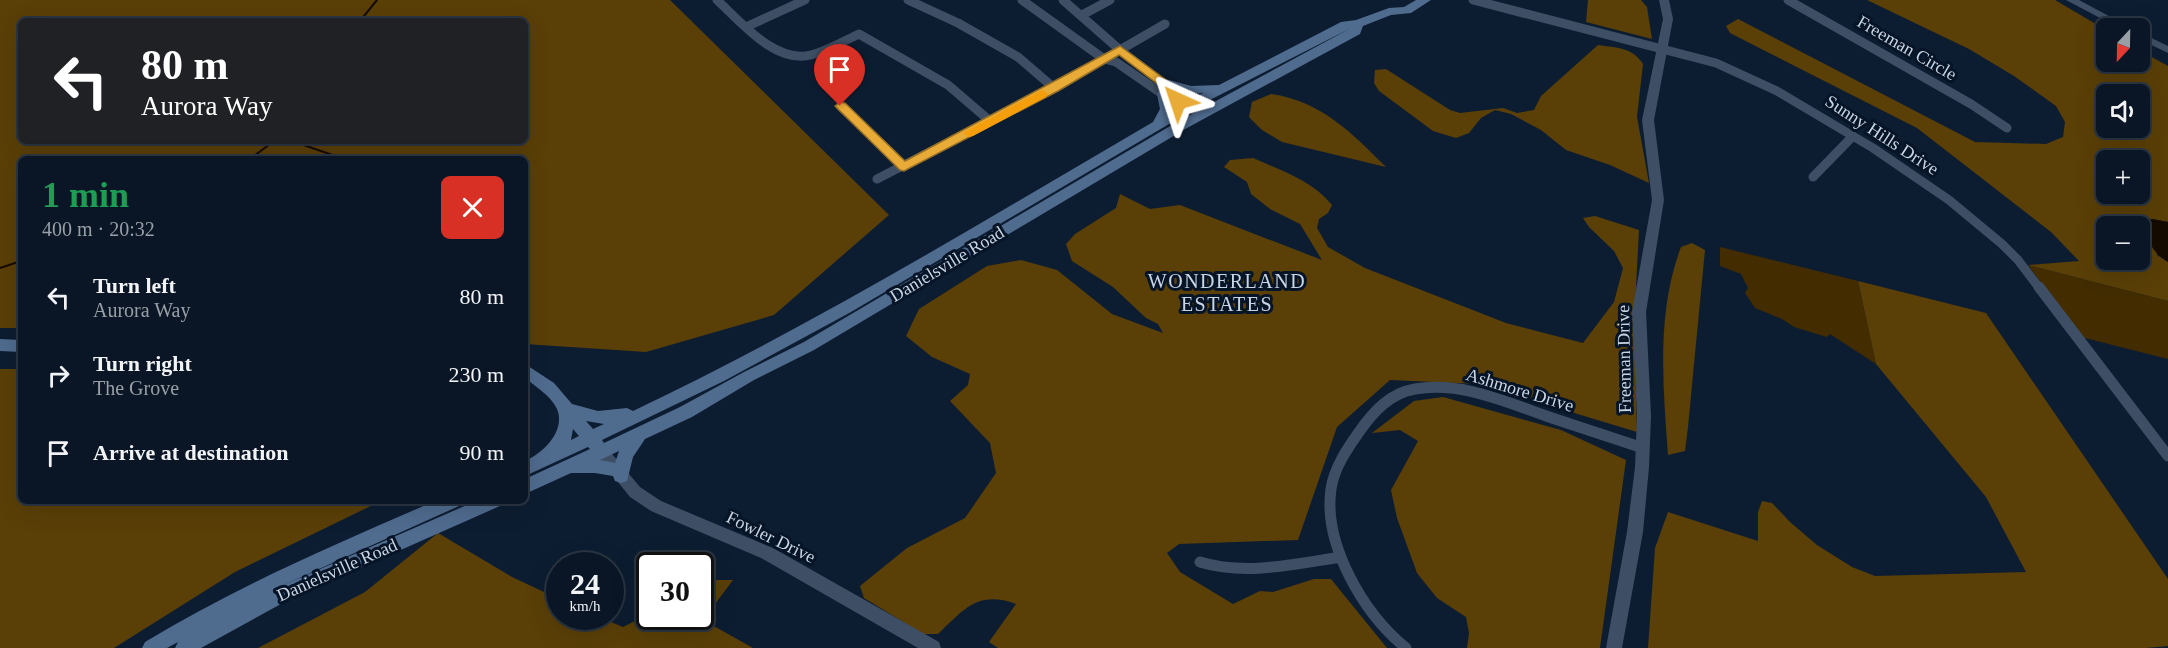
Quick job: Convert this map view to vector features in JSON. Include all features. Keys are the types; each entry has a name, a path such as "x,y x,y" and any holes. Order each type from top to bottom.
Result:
{"main road":[{"path":"1389,12 1390,3 1397,0"},
{"name":"Danielsville Road","path":"528,486 640,434 809,346 861,308 1159,124 1184,103 1229,85 1345,25 1358,24 1389,12 1407,10 1425,0"},
{"name":"Danielsville Road","path":"533,466 861,308 1202,114 1356,31 1358,24"},
{"path":"1159,124 1168,110 1168,103 1162,88 1191,90 1229,85"},
{"path":"0,345 18,346"},
{"path":"528,372 548,387 602,452"},
{"path":"566,408 602,418 647,412"},
{"path":"533,466 556,447 565,435 566,408"},
{"path":"563,470 587,466 619,473 625,455 640,434"},
{"name":"Danielsville Road","path":"151,648 271,580 446,504"},
{"name":"Danielsville Road","path":"184,648 284,593 487,504"}],"street":[{"path":"717,0 767,45 796,57 812,56 859,34 948,85 990,122"},
{"path":"748,26 805,0"},
{"path":"908,0 958,23 1018,57 1054,88"},
{"path":"1022,0 1104,59 1116,62 1162,88"},
{"path":"1063,0 1162,88 1171,100 1184,103 1202,114"},
{"path":"1082,15 1110,0"},
{"name":"Sunny Hills Drive","path":"1473,0 1716,63 1752,77 1811,108 1927,183 1994,235 2018,260 2168,456"},
{"name":"Freeman Drive","path":"1614,648 1638,511 1643,448 1640,312 1658,201 1648,120 1668,19 1664,0"},
{"name":"Freeman Circle","path":"1788,0 2007,128"},
{"path":"2071,0 2106,18"},
{"path":"877,179 1054,88 1165,24"},
{"path":"2150,41 2168,50"},
{"path":"840,106 904,167"},
{"path":"1813,177 1853,136"},
{"name":"Ashmore Drive","path":"1406,648 1377,622 1363,602 1341,557 1330,505 1336,472 1363,425 1383,403 1397,394 1414,389 1431,387 1454,389 1487,396 1643,448"},
{"name":"Fowler Drive","path":"602,452 635,492 656,506 766,553 933,648"},
{"path":"1200,562 1218,568 1237,570 1341,557"}],"shaded area":[{"path":"0,0 670,0 889,215 774,315 646,352 528,344 528,156 18,156 18,328 0,328"},
{"path":"1588,0 1641,0 1647,7 1652,39 1586,22"},
{"path":"1867,0 2055,0 2096,24 2096,72 2150,72 2150,56 2168,66 2168,222 2152,219 2157,255 2168,262 2168,301 2028,265 2079,261 2051,232 1917,128 1730,33 1726,26 1738,19 1975,142 2046,144 2063,137 2065,122 2056,106 2014,76 1969,49"},
{"path":"1598,45 1629,51 1643,64 1637,117 1649,183 1610,165 1566,150 1541,130 1511,114 1495,110 1481,118 1469,133 1456,138 1433,131 1379,91 1374,83 1375,70 1386,69 1450,110 1460,113 1503,108 1517,113 1534,110 1541,96"},
{"path":"1271,94 1289,98 1320,111 1361,142 1386,167 1282,142 1262,130 1249,117 1252,102"},
{"path":"1253,158 1296,177 1324,197 1332,205 1328,213 1319,219 1317,228 1328,247 1365,268 1506,323 1583,343 1614,302 1623,268 1614,251 1583,218 1595,216 1639,230 1634,325 1637,432 1479,384 1390,380 1337,427 1298,540 1179,544 1167,553 1180,572 1233,604 1260,591 1273,592 1314,579 1331,579 1387,648 998,648 989,642 1016,604 1003,600 981,601 964,610 938,634 923,634 864,598 860,586 907,548 965,518 996,473 990,443 950,401 968,385 970,374 932,357 906,336 919,309 987,266 1021,260 1057,270 1112,314 1163,333 1158,324 1146,318 1113,287 1072,261 1066,244 1075,234 1116,208 1120,194 1150,209 1180,205 1322,260 1300,224 1270,209 1251,194 1247,182 1224,167 1230,160"},
{"path":"2150,219 2168,222 2168,262 2150,244"},
{"path":"1692,243 1705,250 1688,427 1685,451 1668,455 1663,376 1665,324 1673,272 1681,247"},
{"path":"1720,247 1858,281 1876,364 1830,334 1827,337 1794,327 1782,319 1755,308 1745,293 1748,288 1741,274 1720,266"},
{"path":"2028,265 2168,301 2168,359 2081,337"},
{"path":"1858,281 1986,313 2168,579 2168,646 2146,648 1648,648 1655,548 1668,512 1758,541 1758,512 1762,501 1772,503 1817,545 1852,567 1875,576 2026,572 1986,497 1876,364"},
{"path":"0,369 18,369 18,504 375,504 235,572 114,648 0,648"},
{"path":"1443,397 1561,430 1626,460 1600,648 1467,648 1469,633 1466,617 1437,598 1417,573 1397,518 1391,490 1418,441 1400,430 1372,433 1414,401"},
{"path":"438,533 512,577 546,593 546,630 624,630 624,626 636,620 636,630 714,630 714,626 753,648 258,648 365,592"},
{"path":"733,580 714,605 714,582"}],"waterway":[{"path":"362,18 377,0"},
{"path":"254,156 270,144"},
{"path":"301,144 335,156"},
{"path":"0,268 18,262"}],"slow traffic":[{"path":"969,133 1042,94"}],"district":[{"name":"WONDERLAND ESTATES","path":"1227,292"}],"route":[{"path":"840,106 904,167 1054,88 1120,50 1177,94 1178,101"}]}
